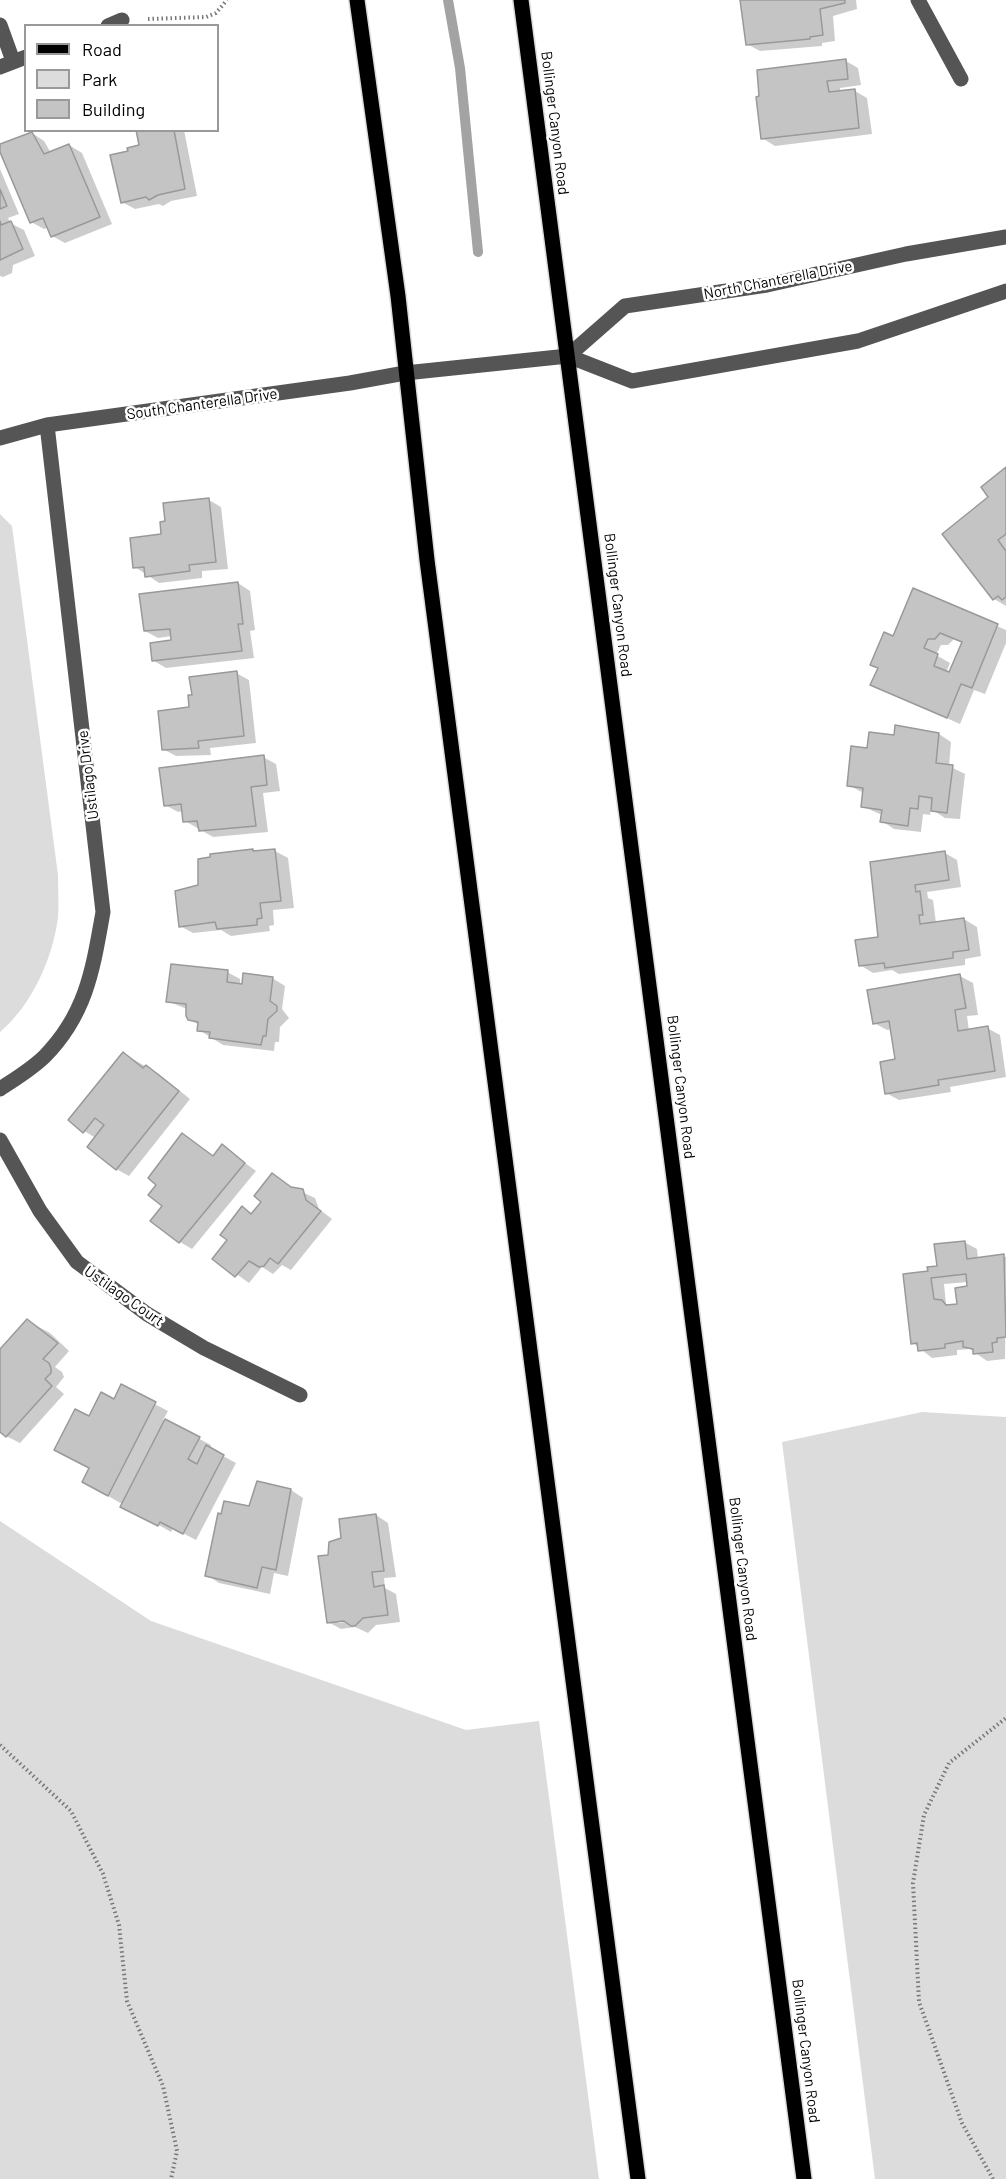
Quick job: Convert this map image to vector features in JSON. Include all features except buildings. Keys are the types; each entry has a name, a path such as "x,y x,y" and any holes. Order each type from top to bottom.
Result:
{"main road":[{"path":"357,0 398,296 427,560 638,2179"},
{"name":"Bollinger Canyon Road","path":"521,0 804,2179"}],"street":[{"path":"918,0 961,79"},
{"path":"0,25 13,62"},
{"name":"North Chanterella Drive","path":"568,356 625,306 767,285 906,254 1006,237"},
{"path":"405,373 568,356 632,381 858,341 1006,291"},
{"name":"South Chanterella Drive","path":"0,438 47,425 350,384 405,373"},
{"name":"Ustilago Drive","path":"0,1089 44,1057 73,1022 91,980 103,912 47,425"},
{"name":"Ustilago Court","path":"0,1140 40,1211 77,1262 147,1314 204,1348 300,1395"}],"path":[{"path":"115,23 206,17 216,13 227,0"},
{"path":"993,2179 962,2123 919,2002 913,1883 924,1815 949,1763 1006,1718"},
{"path":"0,1745 71,1811 103,1874 119,1925 127,2001 163,2086 177,2151 171,2179"}],"green space":[{"path":"0,514 12,526 58,875 58,917 51,948 39,980 22,1008 0,1032"},
{"path":"922,1412 1006,1417 1006,2179 875,2179 782,1442"},
{"path":"0,1521 151,1621 466,1730 539,1721 599,2179 0,2179"}],"waterway":[{"path":"448,0 460,68 478,252"}]}
